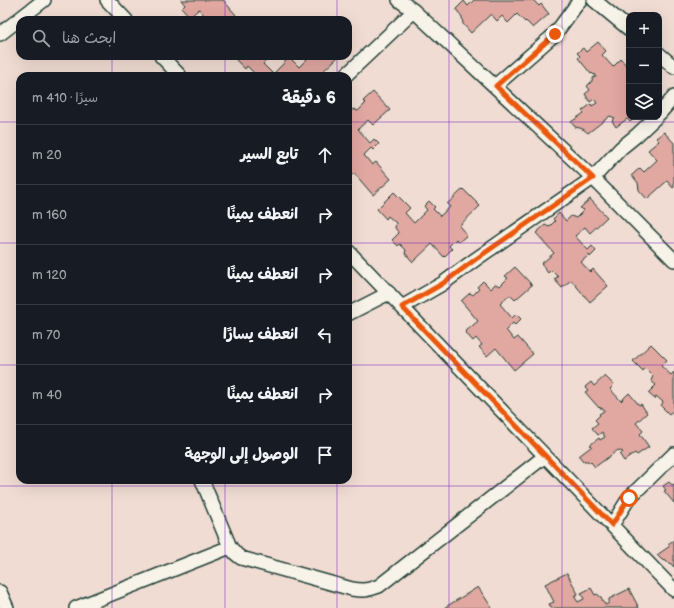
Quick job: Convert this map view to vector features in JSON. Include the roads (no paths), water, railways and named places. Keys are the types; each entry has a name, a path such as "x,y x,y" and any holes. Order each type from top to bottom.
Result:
{"street":[{"path":"107,0 122,16"},
{"path":"399,0 414,11 496,86 593,178 674,260"},
{"path":"496,86 555,34 580,0"},
{"path":"594,0 626,27"},
{"path":"23,16 42,1"},
{"path":"349,72 414,11"},
{"path":"0,34 16,21"},
{"path":"662,57 674,67"},
{"path":"165,60 176,72"},
{"path":"662,111 674,97"},
{"path":"402,307 442,284 593,178 621,148 653,120"},
{"path":"352,255 674,590"},
{"path":"352,312 389,293"},
{"path":"612,525 629,498 674,454"},
{"path":"204,484 230,547 241,558 352,589 369,590 379,586 545,456"},
{"path":"76,608 230,547"},
{"path":"0,592 7,608"}]}
